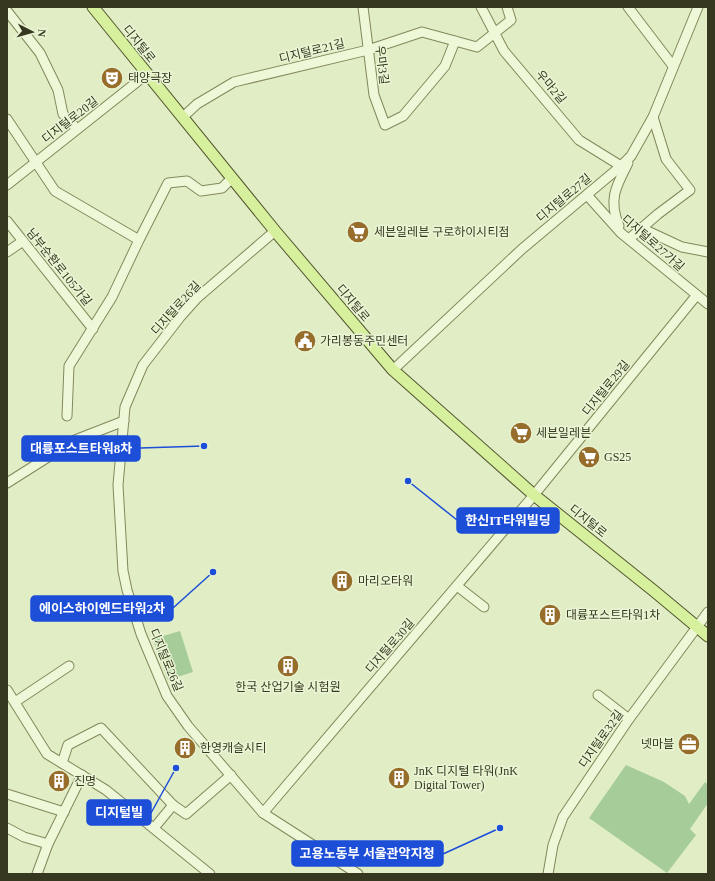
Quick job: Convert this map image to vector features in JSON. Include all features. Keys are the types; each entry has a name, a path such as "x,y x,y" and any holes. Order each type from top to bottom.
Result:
{"main road":[{"name":"디지털로","path":"93,7 275,231 393,370 534,495 708,636"}],"street":[{"name":"우마3길","path":"363,7 374,95 385,125 403,116 445,66 455,41"},
{"name":"우마2길","path":"481,7 504,50 579,140 621,166"},
{"path":"495,34 511,20 507,7"},
{"path":"628,7 673,66"},
{"name":"디지털로27길","path":"393,370 522,249 631,156 653,117 698,7"},
{"path":"7,11 40,53 58,90 64,114 77,129"},
{"name":"디지털로21길","path":"183,117 196,104 234,82 368,50 422,32 477,47 495,34"},
{"name":"디지털로20길","path":"7,185 147,74"},
{"path":"631,156 615,189 613,205 615,217 625,236 641,228 690,190 666,160 653,117"},
{"path":"7,119 55,191 139,240"},
{"path":"67,416 69,366 112,297 168,183 186,181 201,191 222,188 232,178"},
{"name":"디지털로27가길","path":"587,195 625,236 696,296 708,304"},
{"name":"남부순환로105가길","path":"7,221 93,329"},
{"name":"디지털로27가길","path":"641,228 682,246 708,252"},
{"name":"디지털로26길","path":"275,231 197,298 143,365 125,407 118,485 123,571 127,590 141,634 167,696 188,726 263,813 358,874"},
{"path":"7,252 23,241"},
{"name":"디지털로29길","path":"534,495 696,296"},
{"path":"7,483 75,440 124,421"},
{"name":"디지털로30길","path":"263,813 534,495"},
{"path":"457,586 484,606"},
{"name":"디지털로32길","path":"548,874 553,845 563,817 629,719 708,612"},
{"path":"15,702 70,666"},
{"path":"7,690 47,754 106,790 210,874"},
{"path":"598,695 629,719"},
{"path":"62,763 68,745 100,728 173,805 186,814 231,775"},
{"path":"38,874 48,844 82,775"},
{"path":"7,794 64,812"},
{"path":"154,828 173,805"},
{"path":"7,828 24,837 48,844"}],"green space":[{"path":"180,631 193,672 168,680 153,639"},
{"path":"626,765 664,782 685,796 689,804 705,782 708,785 708,803 690,829 696,835 667,873 589,818"}],"place":[{"name":"태양극장","path":"112,78"},
{"name":"세븐일레븐 구로하이시티점","path":"358,232"},
{"name":"가리봉동주민센터","path":"305,341"},
{"name":"세븐일레븐","path":"521,433"},
{"name":"대륭포스트타워8차","path":"204,446"},
{"name":"GS25","path":"589,457"},
{"name":"한신IT타워빌딩","path":"408,481"},
{"name":"에이스하이엔드타워2차","path":"213,572"},
{"name":"마리오타워","path":"342,581"},
{"name":"대륭포스트타워1차","path":"550,615"},
{"name":"한국 산업기술 시험원","path":"288,666"},
{"name":"넷마블","path":"689,744"},
{"name":"한영캐슬시티","path":"185,748"},
{"name":"디지털빌","path":"176,768"},
{"name":"JnK 디지털 타워(JnK Digital Tower)","path":"399,778"},
{"name":"진명","path":"59,781"},
{"name":"고용노동부 서울관악지청","path":"500,828"}]}
